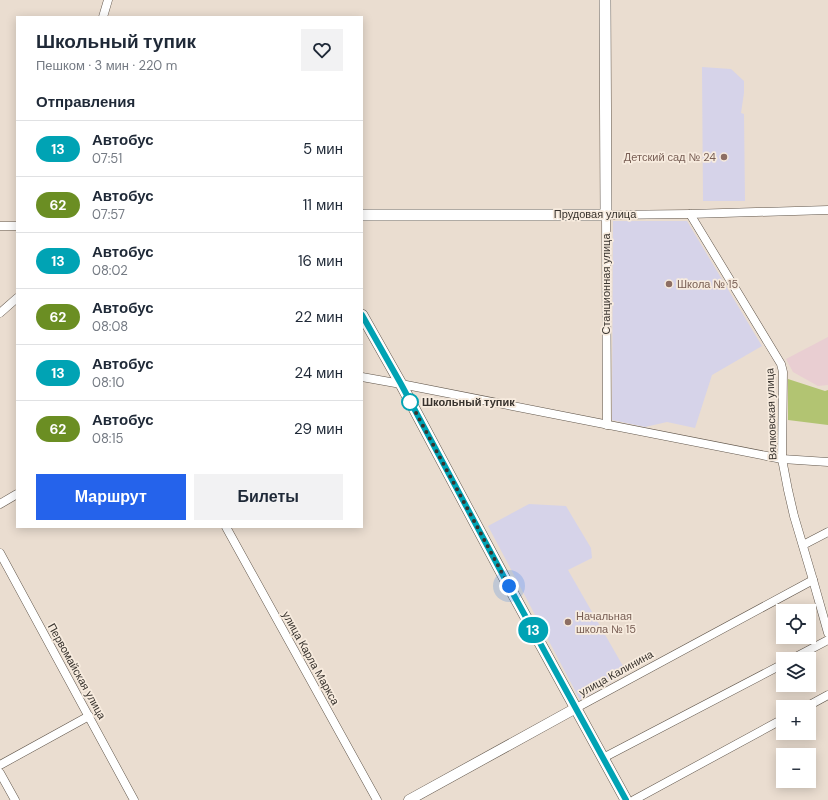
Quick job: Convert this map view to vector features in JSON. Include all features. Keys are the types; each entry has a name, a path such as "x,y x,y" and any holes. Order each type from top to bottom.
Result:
{"main road":[{"name":"Станционная улица","path":"605,0 606,214"},
{"name":"Прудовая улица","path":"363,215 606,214"},
{"path":"363,317 401,384 505,579 626,800"}],"street":[{"path":"103,16 108,0"},
{"name":"Прудовая улица","path":"606,214 690,214 828,210"},
{"name":"Станционная улица","path":"606,214 606,425"},
{"name":"Вялковская улица","path":"690,214 781,364 783,372 782,459 794,516 828,633"},
{"path":"0,226 16,226"},
{"path":"0,313 16,299"},
{"path":"363,377 782,459 828,462"},
{"path":"0,504 16,495"},
{"name":"улица Карла Маркса","path":"227,528 377,800"},
{"path":"803,545 828,532"},
{"name":"Первомайская улица","path":"0,553 134,800"},
{"name":"улица Калинина","path":"409,800 813,580"},
{"path":"805,652 828,640"},
{"path":"603,758 776,668"},
{"path":"816,702 828,695"},
{"path":"0,765 89,716"},
{"path":"634,800 776,723"},
{"path":"0,773 15,800"}],"shaded area":[{"name":"Детский сад № 24","path":"702,67 731,69 744,81 741,113 744,114 745,201 703,201"},
{"name":"Школа № 15","path":"613,221 687,221 762,346 712,375 695,428 667,422 645,427 612,420"},
{"path":"828,337 828,385 818,386 793,372 786,359"},
{"name":"Начальная школа № 15","path":"529,504 566,506 591,548 592,558 568,570 627,673 580,700 488,526"}],"green space":[{"path":"788,379 825,391 828,390 828,425 788,420"}],"bus line":[{"name":"13","path":"363,317 401,384 505,579 626,800"}],"place":[{"name":"Детский сад № 24","path":"724,157"},
{"name":"Школа № 15","path":"669,284"},
{"name":"Школьный тупик","path":"410,402"},
{"name":"Начальная школа № 15","path":"568,622"}],"route":[{"path":"410,402 408,398 509,586"}]}
